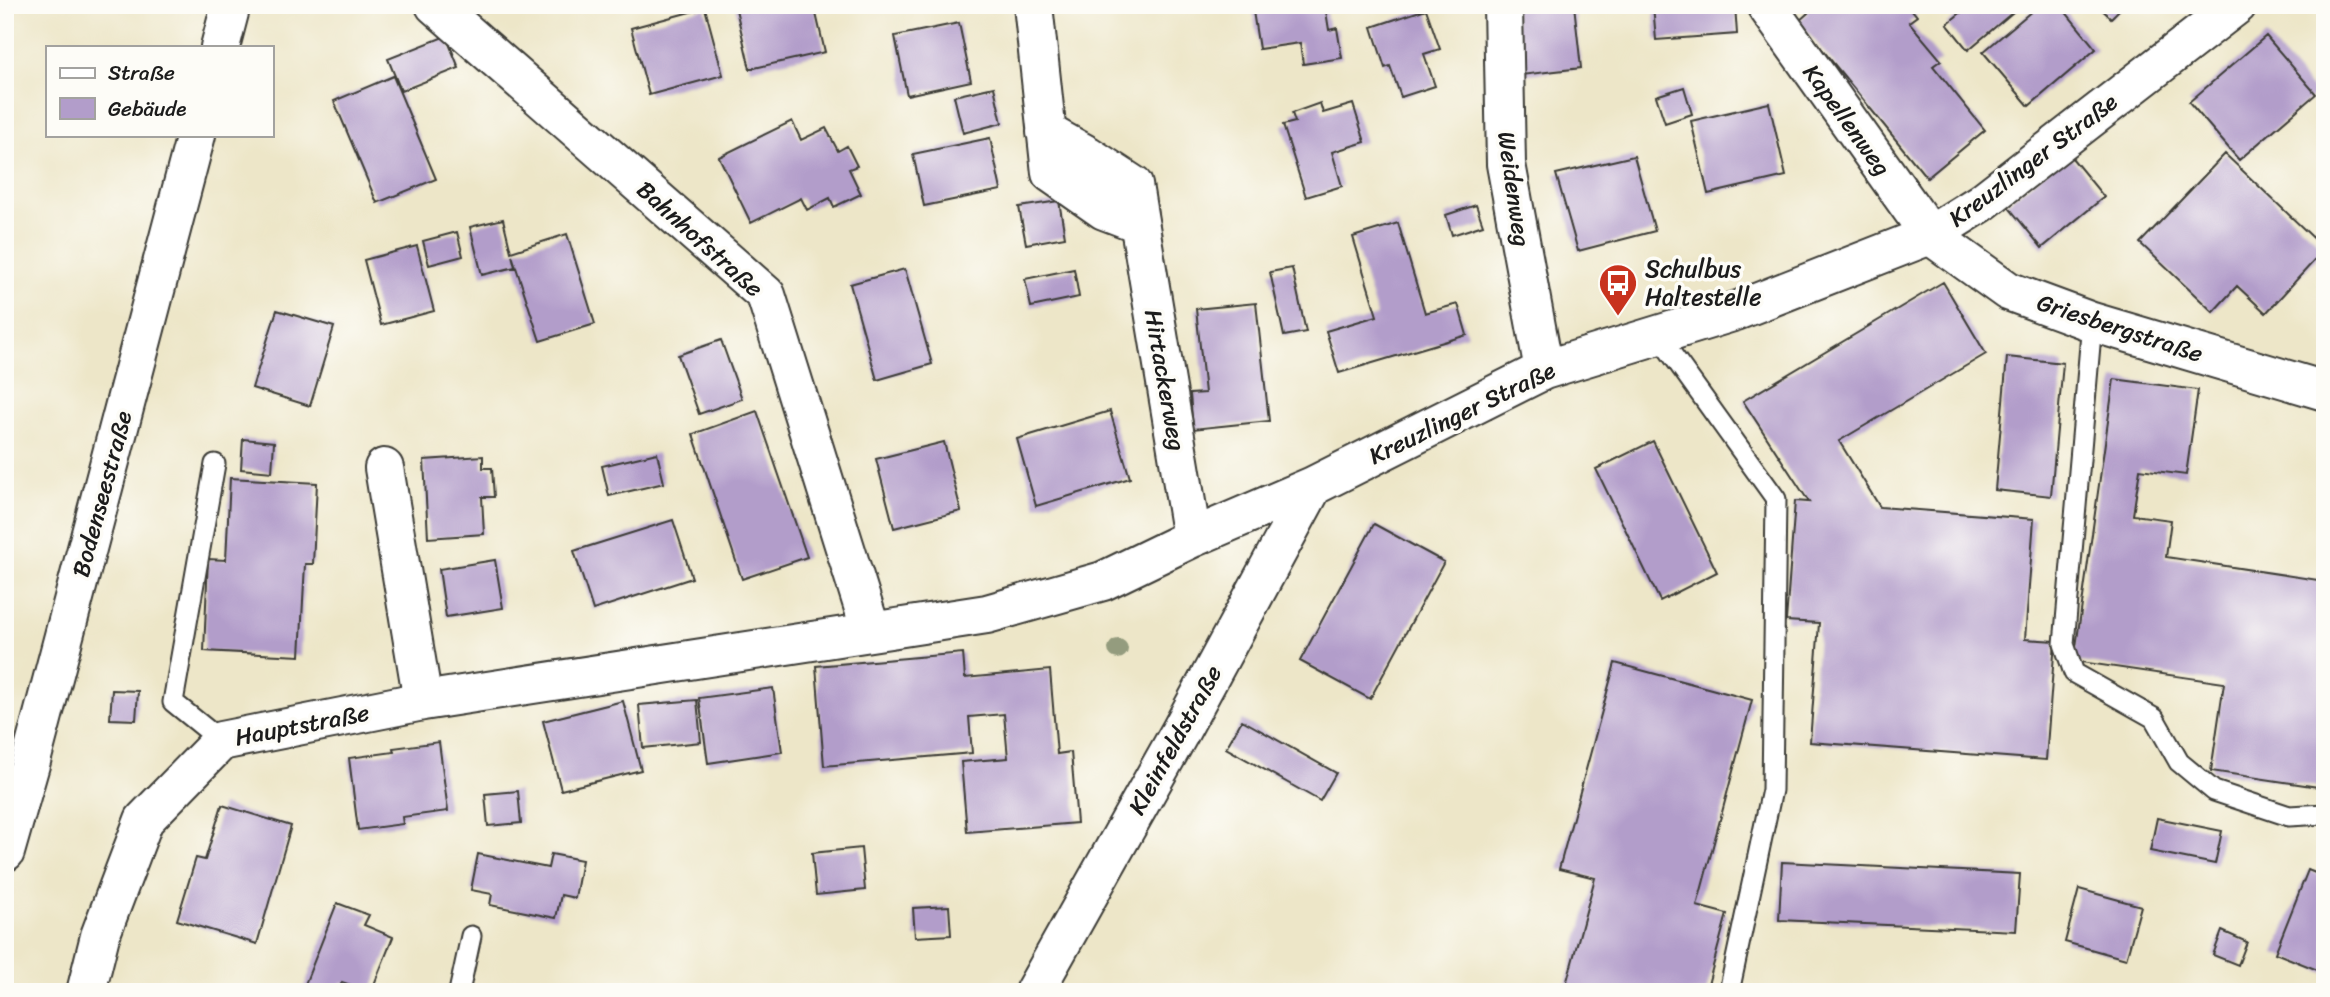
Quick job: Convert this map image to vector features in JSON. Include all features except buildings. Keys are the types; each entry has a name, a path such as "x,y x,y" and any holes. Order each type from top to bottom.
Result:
{"street":[{"path":"220,46 231,5"},
{"name":"Bahnhofstraße","path":"435,5 766,295 871,631"},
{"name":"Hirtackerweg","path":"1032,5 1046,132 1133,185 1192,538"},
{"name":"Weidenweg","path":"1503,5 1506,164 1544,370"},
{"name":"Kapellenweg","path":"1766,5 1930,235"},
{"name":"Kreuzlinger Straße","path":"871,631 987,614 1103,580 1312,486 1544,370 1736,311 1930,235 1981,203 2237,5"},
{"name":"Bodenseestraße","path":"5,852 32,761 197,136"},
{"name":"Griesbergstraße","path":"1930,235 2008,290 2092,322 2325,391"},
{"path":"384,468 423,701"},
{"name":"Kleinfeldstraße","path":"1034,992 1180,732 1312,486"},
{"name":"Hauptstraße","path":"86,992 100,936 144,820 221,741 423,701 871,631"}],"lane":[{"path":"2092,322 2064,644 2074,673 2154,718 2179,762 2214,792 2289,816 2325,814"},
{"path":"1658,335 1776,499 1772,790 1729,992"},
{"path":"215,464 173,702 221,741"},
{"path":"459,992 471,936"}],"place":[{"name":"Schulbus Haltestelle","path":"1618,317"}]}
